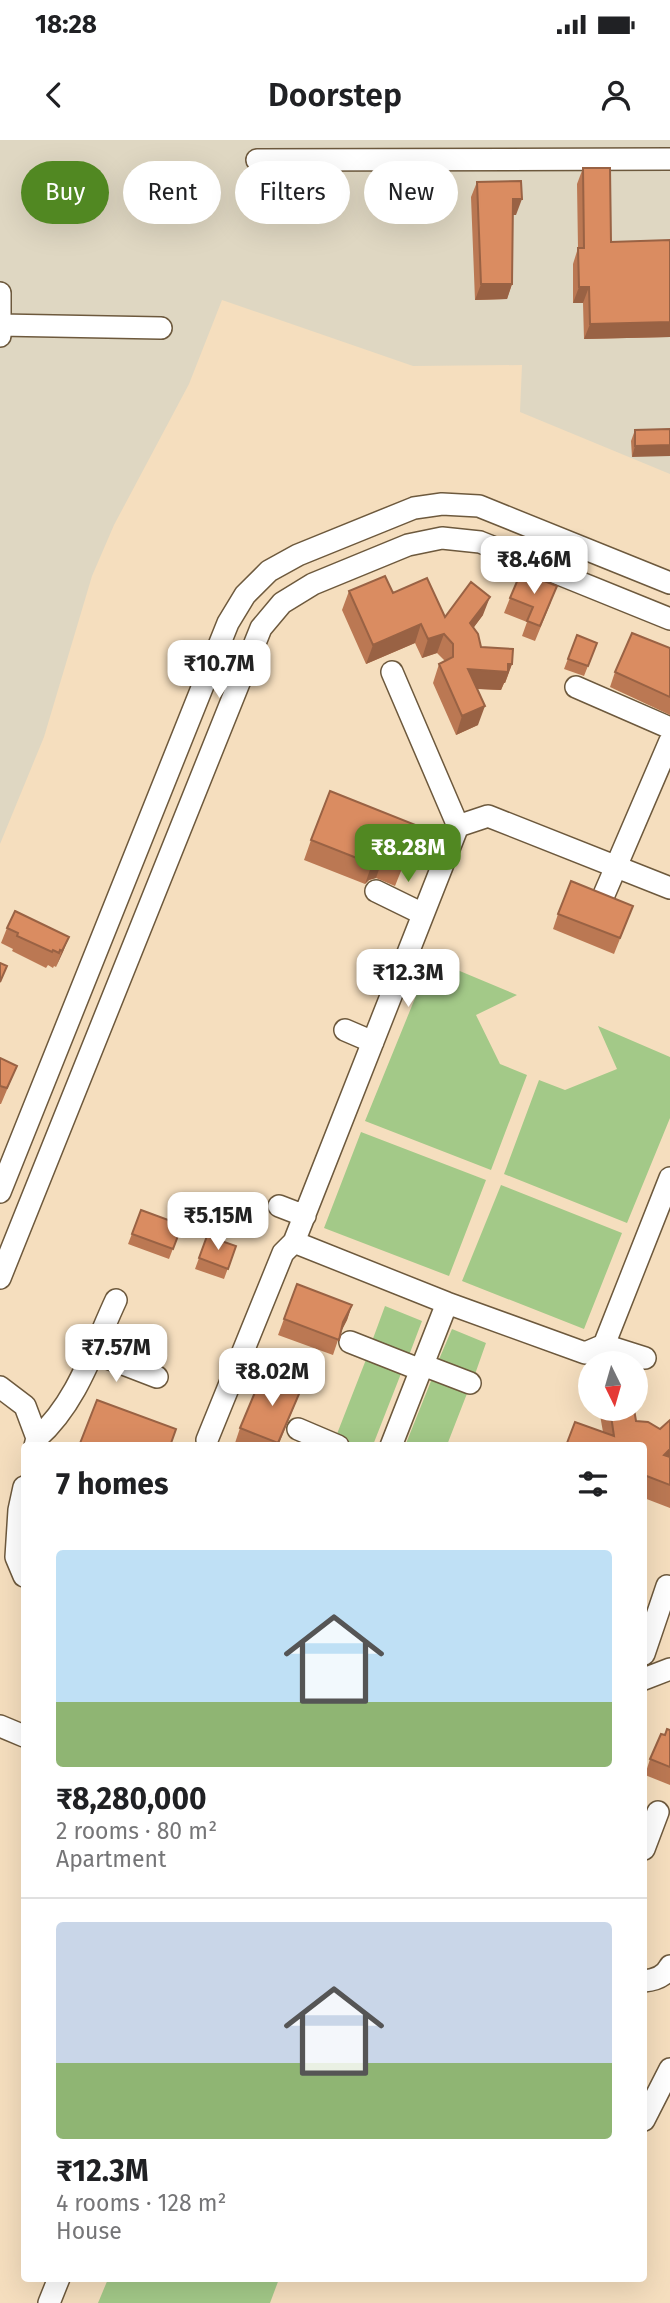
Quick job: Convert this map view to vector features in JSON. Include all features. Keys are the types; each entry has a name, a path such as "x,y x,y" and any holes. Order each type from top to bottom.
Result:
{"street":[{"path":"257,160 670,159"},
{"path":"0,293 0,339"},
{"path":"0,325 161,328"},
{"path":"0,1192 228,623 245,595 269,571 298,555 414,508 442,504 479,506 670,583"},
{"path":"0,1278 261,628 282,603 313,584 408,545 442,538 480,542 670,619"},
{"path":"207,1440 283,1253 294,1242 458,825 392,672"},
{"path":"576,687 670,728"},
{"path":"603,897 670,741"},
{"path":"458,825 488,816 670,888"},
{"path":"376,891 423,914"},
{"path":"345,1030 373,1042"},
{"path":"604,1345 670,1178"},
{"path":"279,1206 304,1216"},
{"path":"294,1242 447,1303 585,1353 604,1345 624,1351"},
{"path":"36,1442 69,1400 116,1300"},
{"path":"393,1442 447,1303"},
{"path":"350,1342 470,1383"},
{"path":"92,1352 157,1377"},
{"path":"0,1387 25,1406 36,1442"},
{"path":"298,1429 329,1442"},
{"path":"21,1501 16,1557 21,1569"},
{"path":"647,1645 667,1586"},
{"path":"647,1678 670,1668"},
{"path":"0,1726 21,1735"},
{"path":"647,1841 658,1812"},
{"path":"647,2114 670,2069"},
{"path":"49,2303 57,2282"}],"shaded area":[{"path":"0,140 670,140 670,474 520,412 522,365 413,366 222,300 189,384 114,525 92,576 44,737 0,844"}],"green space":[{"path":"431,959 517,995 476,1015 500,1064 527,1075 491,1170 365,1121"},
{"path":"598,1026 670,1057 670,1118 627,1223 504,1174 539,1080 565,1090 617,1069"},
{"path":"361,1132 486,1180 449,1276 324,1228"},
{"path":"501,1185 622,1233 584,1329 462,1281"},
{"path":"385,1306 422,1321 408,1358 371,1344"},
{"path":"452,1329 486,1343 474,1377 437,1364"},
{"path":"367,1357 402,1371 374,1442 345,1442 335,1439"},
{"path":"433,1376 468,1391 448,1442 407,1442"},
{"path":"106,2282 278,2282 270,2303 98,2303"}],"building":[{"path":"583,168 610,168 611,242 670,240 670,322 590,324 589,287 579,287 578,248 584,248"},
{"path":"521,181 522,199 513,199 512,284 481,284 477,182"},
{"path":"670,429 670,445 635,446 635,430"},
{"path":"521,572 557,586 540,626 527,621 533,607 510,598"},
{"path":"385,576 393,593 427,578 445,617 471,582 490,597 470,623 478,634 481,647 513,649 512,664 508,664 508,672 468,669 485,706 462,716 439,664 453,657 453,644 444,634 428,639 421,624 373,645 349,591"},
{"path":"632,633 670,648 670,697 615,672"},
{"path":"577,635 597,643 588,666 568,659"},
{"path":"330,791 418,826 402,865 383,858 372,864 311,840"},
{"path":"571,881 633,906 620,938 558,914"},
{"path":"15,911 69,937 62,951 52,952 17,936 18,933 7,928"},
{"path":"0,963 7,966 0,982"},
{"path":"0,1058 17,1066 7,1088 0,1086"},
{"path":"141,1210 182,1225 173,1249 132,1234"},
{"path":"207,1236 236,1246 228,1269 199,1258"},
{"path":"297,1284 352,1305 343,1322 339,1340 284,1319"},
{"path":"290,1373 305,1380 278,1442 240,1428 261,1378 284,1388"},
{"path":"97,1400 176,1429 171,1442 81,1442"},
{"path":"670,1420 670,1449 664,1455 670,1457 670,1485 647,1476 647,1442 567,1442 575,1422 614,1436 612,1421 648,1422 660,1429"},
{"path":"667,1729 670,1730 670,1767 650,1759 661,1734 665,1735"}]}
